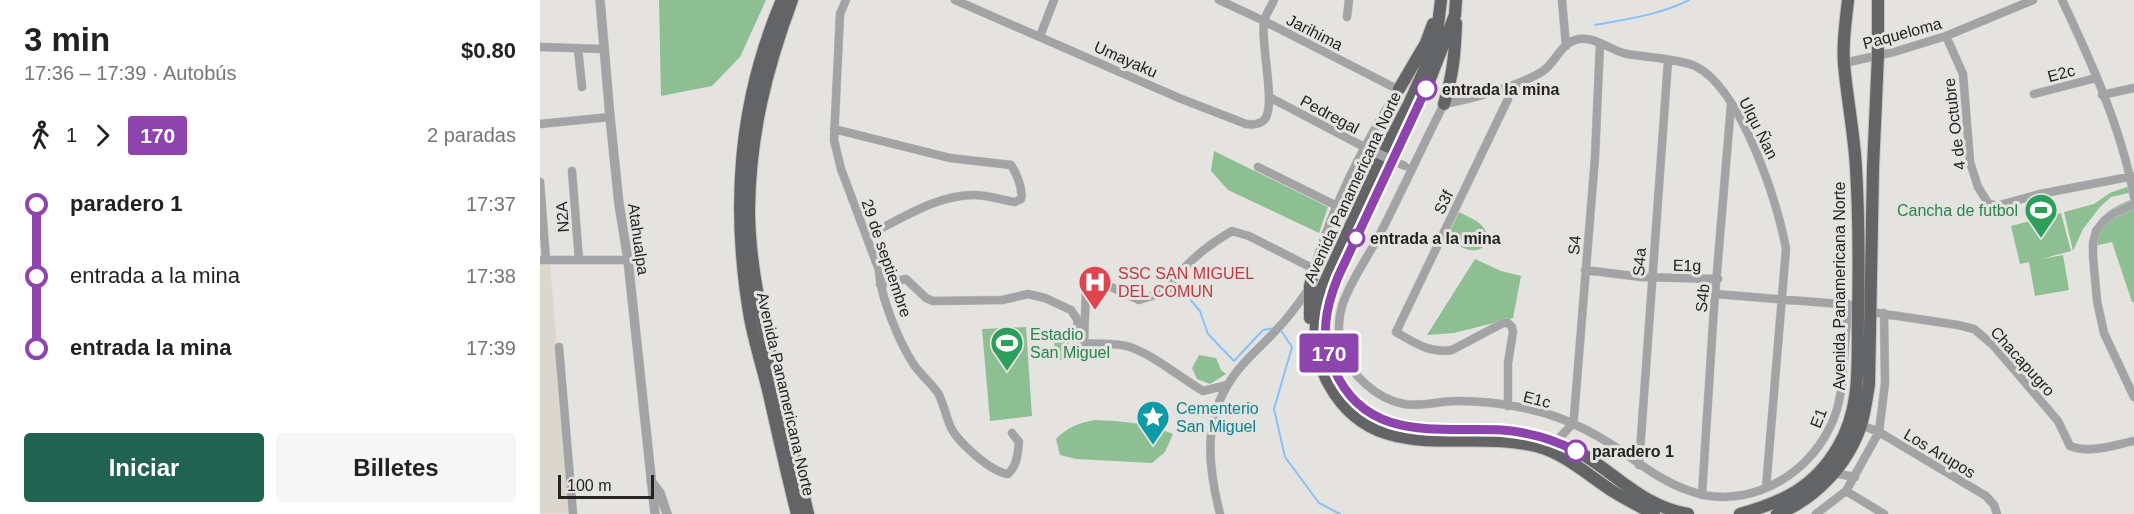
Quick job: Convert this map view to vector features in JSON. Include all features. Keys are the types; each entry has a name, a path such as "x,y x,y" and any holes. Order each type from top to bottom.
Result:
{"highway":[{"name":"Avenida Panamericana Norte","path":"782,0 769,29 757,66 746,115 740,169 740,228 744,279 751,320 797,514"},
{"name":"Avenida Panamericana Norte","path":"792,0 772,55 757,116 749,211 753,261 763,323 808,514"},
{"name":"Avenida Panamericana Norte","path":"1456,0 1455,15 1426,89 1331,294 1325,319 1329,356 1337,376 1354,400 1389,422 1426,430 1504,430 1556,442 1583,456 1650,502 1688,514"},
{"name":"Avenida Panamericana Norte","path":"1740,514 1779,501 1797,492 1814,477 1839,445 1852,412 1857,391 1853,305 1856,168 1844,63 1848,0"},
{"name":"Avenida Panamericana Norte","path":"1777,514 1813,493 1833,474 1853,444 1861,425 1869,384 1877,312 1873,168 1878,0"},
{"name":"Avenida Panamericana Norte","path":"1440,4 1433,51 1330,268 1318,302 1315,331 1319,361 1332,390 1353,415 1376,429 1398,437 1421,441 1492,441 1536,446 1591,474 1643,511 1654,514"},
{"path":"1399,90 1426,43 1440,4"},
{"path":"1444,104 1455,57 1455,15"},
{"path":"1314,268 1309,310 1315,331"}],"street":[{"name":"Atahualpa","path":"600,0 619,204 628,260 655,514"},
{"name":"29 de septiembre","path":"846,0 840,14 834,129 841,169 879,270 879,284 885,302 913,363 937,392 951,428 962,443 977,457 1002,473 1008,474 1016,462 1019,442 1012,433"},
{"name":"Umayaku","path":"955,0 1179,98 1246,124 1255,125 1264,121 1268,115 1269,97"},
{"path":"1040,36 1054,0"},
{"name":"Jarihima","path":"1219,0 1399,90"},
{"path":"1269,97 1264,21 1274,0"},
{"path":"1347,17 1349,0"},
{"path":"1408,168 1444,104 1470,99 1530,79 1546,69 1566,46 1562,0"},
{"name":"Paqueloma","path":"1844,63 1894,52 1946,36 2033,0"},
{"path":"2062,0 2096,78 2132,176 2134,197"},
{"name":"4 de Octubre","path":"1946,36 1963,74 1970,162 1983,197 1988,203 1996,206 2040,194 2132,176"},
{"name":"Ulqu Ñan","path":"1566,46 1576,39 1587,39 1623,53 1695,66 1711,77 1725,93 1764,168 1782,225 1786,249 1766,488"},
{"name":"S4","path":"1573,423 1595,157 1600,43"},
{"path":"540,47 603,49"},
{"path":"578,48 582,87"},
{"name":"S4a","path":"1639,465 1668,60"},
{"name":"E2c","path":"2034,94 2096,78"},
{"path":"2102,95 2134,88"},
{"name":"S3f","path":"1499,89 1506,90 1508,99 1396,332 1432,351 1443,352 1452,350 1503,323 1508,323 1513,332 1508,363 1508,406"},
{"path":"1084,343 1086,288 1091,282 1096,280 1139,300 1167,291 1184,269 1210,246 1232,231 1249,236 1314,268 1322,241 1337,206 1399,90"},
{"name":"Pedregal","path":"1269,97 1408,168"},
{"name":"S4b","path":"1702,495 1731,103"},
{"path":"540,124 610,117"},
{"path":"834,129 950,158 1011,165 1016,172 1022,196 1015,202 975,195 955,198 934,203 866,236"},
{"path":"1258,167 1337,206"},
{"name":"E1c","path":"1408,168 1340,313 1339,332 1342,348 1348,362 1361,380 1379,394 1405,404 1481,402 1532,410 1573,423 1676,486 1702,495 1740,496 1766,488"},
{"name":"N2A","path":"572,171 579,260"},
{"path":"540,182 543,260 628,260"},
{"path":"2134,204 2104,221 2093,243 2093,256 2097,301 2104,333 2134,397"},
{"name":"E1g","path":"1585,270 1651,278 1718,279"},
{"path":"879,284 906,279 926,298 933,301 1002,300 1028,294 1045,298 1071,310 1077,319 1079,334 1084,343"},
{"path":"1220,514 1211,480 1209,444 1216,408 1227,385 1279,327 1311,286"},
{"name":"E1g","path":"1716,294 1853,305"},
{"name":"E1","path":"1766,488 1788,477 1815,452 1832,425 1841,392 1853,305"},
{"path":"1816,514 1846,490 1879,432 1885,383 1877,312"},
{"name":"Chacapugro","path":"1877,312 1974,329 1993,345 2058,421 2070,446 2080,450 2133,441"},
{"path":"1084,343 1097,345 1110,343 1131,348 1203,391 1227,385"},
{"path":"559,347 573,514"},
{"path":"1556,442 1573,423"},
{"name":"Los Arupos","path":"1861,425 1879,432 1986,496 1994,505 1997,514"},
{"path":"2133,441 2134,452"},
{"path":"1833,474 1855,477"},
{"name":"Atahualpa","path":"651,481 660,492 667,514"},
{"path":"1846,490 1884,514"}],"shaded area":[{"path":"540,263 550,263 570,513 540,513"}],"green space":[{"path":"659,0 766,0 740,57 712,86 661,96"},
{"path":"1214,151 1328,207 1319,233 1228,190 1211,171"},
{"path":"2132,185 2133,192 2111,197 2100,207 2083,229 2073,251 2064,212 2094,204 2110,193"},
{"path":"2130,200 2134,202 2134,302 2132,302 2112,242 2090,247 2102,217 2113,208"},
{"path":"1459,212 1478,222 1485,229 1488,240 1484,246 1468,250 1446,239"},
{"name":"Cancha de futbol","path":"2061,213 2071,251 2041,259 2063,255 2069,290 2035,296 2029,262 2020,264 2011,226"},
{"path":"1475,259 1501,271 1521,276 1513,318 1454,333 1427,335"},
{"name":"Estadio San Miguel","path":"1026,327 1032,416 990,421 982,329"},
{"path":"1068,332 1070,360 1056,360 1053,334"},
{"path":"1199,355 1216,358 1221,370 1226,374 1210,384 1197,379 1192,368"},
{"path":"1095,420 1134,423 1173,434 1165,452 1152,463 1076,459 1060,455 1056,439 1074,426"}],"waterway":[{"path":"1595,25 1655,13 1689,0"},
{"path":"1178,285 1200,311 1208,334 1234,361 1263,330 1275,328"},
{"path":"1280,329 1292,347 1274,409 1285,457 1319,503 1340,514"}],"bus line":[{"name":"170","path":"1426,89 1331,294 1327,306 1325,328 1333,367 1354,400 1389,422 1426,430 1504,430 1537,436 1576,451"}],"place":[{"name":"entrada la mina","path":"1426,89"},
{"name":"entrada a la mina","path":"1356,238"},
{"name":"Cancha de futbol","path":"2041,239"},
{"name":"SSC SAN MIGUEL DEL COMUN","path":"1095,311"},
{"name":"Estadio San Miguel","path":"1007,372"},
{"name":"Cementerio San Miguel","path":"1153,446"},
{"name":"paradero 1","path":"1576,451"}]}
